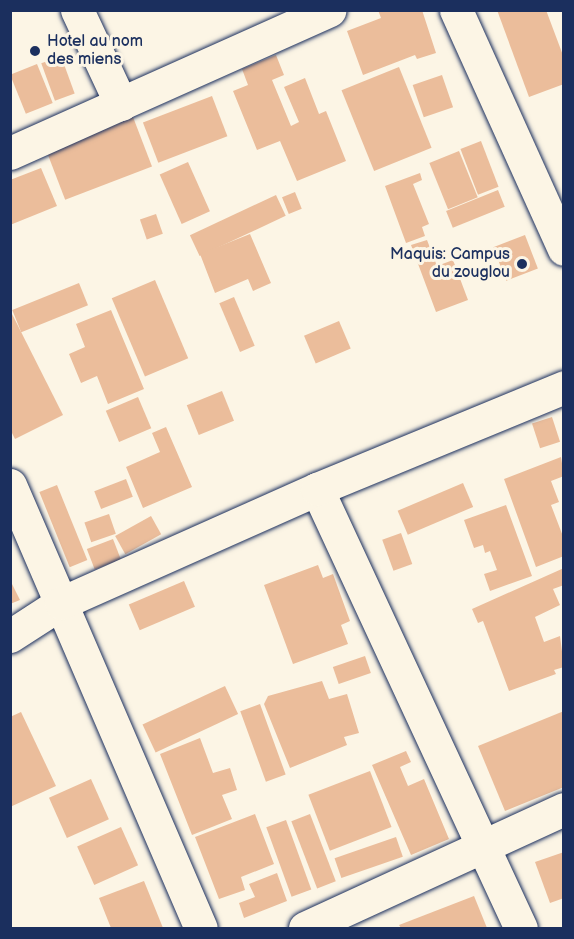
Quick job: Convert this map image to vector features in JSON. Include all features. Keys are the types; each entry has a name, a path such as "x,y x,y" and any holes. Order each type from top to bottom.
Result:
{"street":[{"path":"77,10 121,104"},
{"path":"10,153 328,10"},
{"path":"456,10 564,249"},
{"path":"10,636 60,603 317,489 564,387"},
{"path":"10,485 201,928"},
{"path":"317,489 520,928"},
{"path":"305,928 564,809"}],"building":[{"path":"378,10 422,10 436,53 417,59 415,55 363,75 347,31 381,18"},
{"path":"497,10 546,10 564,58 564,84 529,97"},
{"path":"276,55 284,75 272,80 291,126 299,122 284,87 305,78 319,114 326,111 346,161 297,181 280,141 257,150 233,91 248,85 242,69"},
{"path":"61,56 75,94 55,101 41,63"},
{"path":"37,64 53,103 26,114 10,75"},
{"path":"399,67 432,148 374,171 342,90"},
{"path":"442,75 453,107 424,117 413,85"},
{"path":"212,96 227,136 158,163 143,123"},
{"path":"133,117 152,166 65,200 46,150"},
{"path":"481,141 499,187 478,195 460,149"},
{"path":"459,151 478,197 448,209 429,163"},
{"path":"188,162 210,211 182,224 160,175"},
{"path":"41,168 57,206 10,225 10,180"},
{"path":"420,173 422,180 413,184 429,224 422,227 425,236 406,243 385,186"},
{"path":"498,190 505,207 453,228 446,211"},
{"path":"295,192 302,209 289,214 282,197"},
{"path":"276,195 286,216 200,256 190,235"},
{"path":"156,214 163,234 147,239 140,220"},
{"path":"250,234 271,283 253,291 248,279 215,293 200,254"},
{"path":"525,235 538,269 506,281 493,247"},
{"path":"427,240 437,266 453,260 468,300 436,312 411,245"},
{"path":"155,280 188,358 145,377 112,298"},
{"path":"79,283 88,305 21,332 12,310"},
{"path":"234,297 255,346 240,352 219,303"},
{"path":"10,310 63,415 15,439 10,429"},
{"path":"111,310 144,389 108,404 97,376 81,383 69,354 85,347 76,324"},
{"path":"339,321 351,349 316,363 304,336"},
{"path":"222,391 234,421 199,435 187,405"},
{"path":"138,397 151,428 119,442 106,411"},
{"path":"552,417 560,442 540,448 532,423"},
{"path":"166,427 192,487 143,508 126,467 160,452 152,433"},
{"path":"561,457 564,476 551,481 559,502 551,505 564,539 564,556 536,567 504,479"},
{"path":"126,479 133,497 101,509 94,491"},
{"path":"463,483 473,507 408,535 398,511"},
{"path":"57,485 87,560 70,567 39,492"},
{"path":"506,505 532,576 490,591 484,574 497,570 490,551 485,553 483,545 474,548 464,520"},
{"path":"109,514 116,534 91,542 84,522"},
{"path":"151,516 161,534 125,554 115,536"},
{"path":"401,533 412,564 393,571 382,540"},
{"path":"113,539 121,560 95,570 87,549"},
{"path":"318,565 323,578 333,574 350,621 341,625 348,644 293,664 264,585"},
{"path":"564,568 564,585 553,589 560,605 535,617 544,642 560,636 564,667 554,670 556,674 509,691 483,621 478,623 472,609"},
{"path":"10,580 20,600 10,604"},
{"path":"184,581 195,607 140,630 129,604"},
{"path":"365,656 371,673 339,684 333,667"},
{"path":"322,681 329,699 347,694 359,733 344,737 347,745 290,768 264,704 268,696"},
{"path":"225,686 238,714 156,753 143,724"},
{"path":"260,704 286,774 266,782 240,711"},
{"path":"564,711 564,787 505,811 478,746"},
{"path":"21,712 56,786 10,807 10,717"},
{"path":"200,738 213,773 230,768 237,790 222,795 232,819 192,835 160,754"},
{"path":"406,751 411,762 400,767 408,786 424,779 449,839 411,855 372,765"},
{"path":"370,771 392,827 330,851 308,795"},
{"path":"91,779 109,819 67,838 49,798"},
{"path":"255,814 274,864 241,877 245,890 219,899 195,837"},
{"path":"310,814 336,881 317,888 291,821"},
{"path":"286,820 311,890 292,897 266,827"},
{"path":"121,827 138,865 94,885 77,847"},
{"path":"396,837 403,857 341,878 335,858"},
{"path":"564,852 564,898 550,903 535,862"},
{"path":"277,873 287,901 244,918 239,903 255,897 249,884"},
{"path":"144,881 163,928 111,928 99,898"},
{"path":"474,896 487,928 401,928 399,925"}],"place":[{"name":"Hotel au nom des miens","path":"35,51"},
{"name":"Maquis: Campus du zouglou","path":"522,264"}]}
